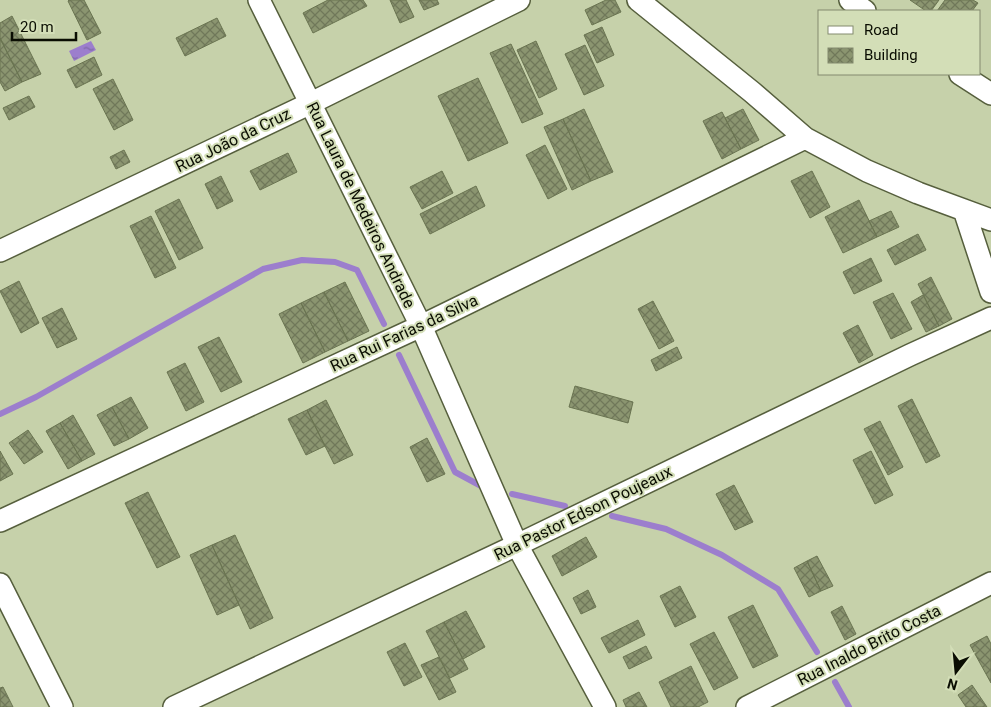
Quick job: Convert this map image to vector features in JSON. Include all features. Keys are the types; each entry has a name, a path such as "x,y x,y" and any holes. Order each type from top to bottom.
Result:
{"street":[{"name":"Rua Laura de Medeiros Andrade","path":"259,0 421,326 517,545 604,707"},
{"name":"Rua João da Cruz","path":"0,251 519,0"},
{"path":"638,0 752,92 805,138 867,171 918,193 991,220"},
{"path":"850,0 864,10"},
{"path":"962,75 991,94"},
{"name":"Rua Rui Farias da Silva","path":"0,521 421,326 805,138"},
{"path":"964,210 991,292"},
{"name":"Rua Pastor Edson Poujeaux","path":"174,707 991,318"},
{"name":"Rua Inaldo Brito Costa","path":"747,707 991,582"},
{"path":"0,584 62,707"}],"water":[{"path":"91,41 96,50 74,61 69,51"}],"building":[{"path":"69,0 84,0 101,33 87,40"},
{"path":"328,0 363,0 367,6 313,33 303,13"},
{"path":"390,0 406,0 414,17 400,23"},
{"path":"419,0 437,0 439,4 424,10"},
{"path":"606,0 615,0 621,12 592,25 585,10"},
{"path":"910,0 939,0 932,10 925,10"},
{"path":"945,0 973,0 978,3 973,10 938,10"},
{"path":"12,16 41,74 22,82 0,38 0,23"},
{"path":"217,18 226,36 185,56 176,38"},
{"path":"602,27 614,55 597,63 584,35"},
{"path":"0,38 22,82 5,91 0,82"},
{"path":"536,41 557,89 539,98 517,50"},
{"path":"511,44 543,114 522,123 490,53"},
{"path":"585,45 604,86 584,95 565,54"},
{"path":"94,57 102,75 76,88 67,70"},
{"path":"478,78 508,143 468,161 438,96"},
{"path":"113,79 133,120 114,130 93,89"},
{"path":"29,96 35,107 9,120 3,108"},
{"path":"584,109 613,172 591,181 563,119"},
{"path":"743,109 759,140 741,149 725,118"},
{"path":"722,112 741,149 722,159 703,121"},
{"path":"563,119 591,181 572,190 544,127"},
{"path":"545,145 567,189 548,199 526,155"},
{"path":"124,150 130,162 116,169 110,157"},
{"path":"288,153 297,172 260,190 250,171"},
{"path":"442,171 453,193 422,209 410,187"},
{"path":"812,171 830,207 810,218 791,181"},
{"path":"221,176 233,201 217,209 205,184"},
{"path":"476,186 485,206 430,234 420,214"},
{"path":"179,199 203,248 179,260 155,211"},
{"path":"859,200 877,237 843,253 825,217"},
{"path":"891,211 899,227 877,237 869,221"},
{"path":"151,216 176,268 155,278 130,226"},
{"path":"918,234 926,250 895,265 887,250"},
{"path":"871,258 882,281 854,294 843,272"},
{"path":"931,277 952,319 939,326 918,284"},
{"path":"19,281 39,323 21,333 0,291"},
{"path":"345,282 369,331 348,341 324,292"},
{"path":"324,292 348,341 325,352 301,303"},
{"path":"893,293 912,329 891,339 873,302"},
{"path":"923,295 939,326 926,332 911,302"},
{"path":"653,301 674,341 659,349 638,309"},
{"path":"301,303 325,352 303,363 279,314"},
{"path":"62,308 77,339 57,348 42,318"},
{"path":"858,325 873,355 859,363 843,333"},
{"path":"219,337 242,382 221,392 198,347"},
{"path":"677,347 682,358 656,371 651,360"},
{"path":"185,363 204,402 186,411 167,372"},
{"path":"575,386 633,402 628,423 569,407"},
{"path":"131,397 148,428 129,439 112,407"},
{"path":"912,399 940,456 926,463 898,406"},
{"path":"326,400 353,455 334,464 307,410"},
{"path":"112,407 129,439 114,446 97,415"},
{"path":"307,410 325,446 306,455 288,419"},
{"path":"73,415 95,454 82,461 60,423"},
{"path":"880,421 903,467 888,475 864,429"},
{"path":"60,423 82,461 68,469 46,431"},
{"path":"28,430 43,452 24,464 9,443"},
{"path":"427,438 445,474 427,482 410,447"},
{"path":"0,451 13,474 0,481"},
{"path":"871,451 893,495 875,504 853,460"},
{"path":"734,485 753,522 735,530 716,494"},
{"path":"148,492 180,557 157,568 125,503"},
{"path":"235,535 273,618 250,629 212,545"},
{"path":"586,537 597,557 562,576 552,556"},
{"path":"212,545 239,605 217,615 190,555"},
{"path":"817,556 833,586 821,591 807,561"},
{"path":"807,561 821,591 809,597 794,568"},
{"path":"680,586 696,617 675,627 660,596"},
{"path":"588,590 596,607 581,614 573,598"},
{"path":"753,605 778,656 753,668 728,617"},
{"path":"842,606 856,634 845,640 831,612"},
{"path":"466,611 485,647 463,659 444,622"},
{"path":"638,620 645,635 609,653 601,638"},
{"path":"444,622 468,669 450,678 426,631"},
{"path":"714,632 738,678 714,690 690,644"},
{"path":"987,636 991,644 991,683 970,645"},
{"path":"405,643 422,677 404,686 387,652"},
{"path":"646,646 652,658 629,669 623,657"},
{"path":"439,657 456,692 439,700 421,665"},
{"path":"691,666 708,702 698,707 671,707 659,682"},
{"path":"972,685 987,707 966,707 958,695"},
{"path":"3,687 13,707 0,707 0,688"},
{"path":"639,692 647,707 626,707 623,700"}],"waterway":[{"path":"0,414 36,397 263,269 302,260 335,262 357,270 384,324"},
{"path":"399,355 455,472 481,486"},
{"path":"512,494 565,506"},
{"path":"612,516 666,529 722,555 778,589 817,652"},
{"path":"835,682 849,707"}]}
